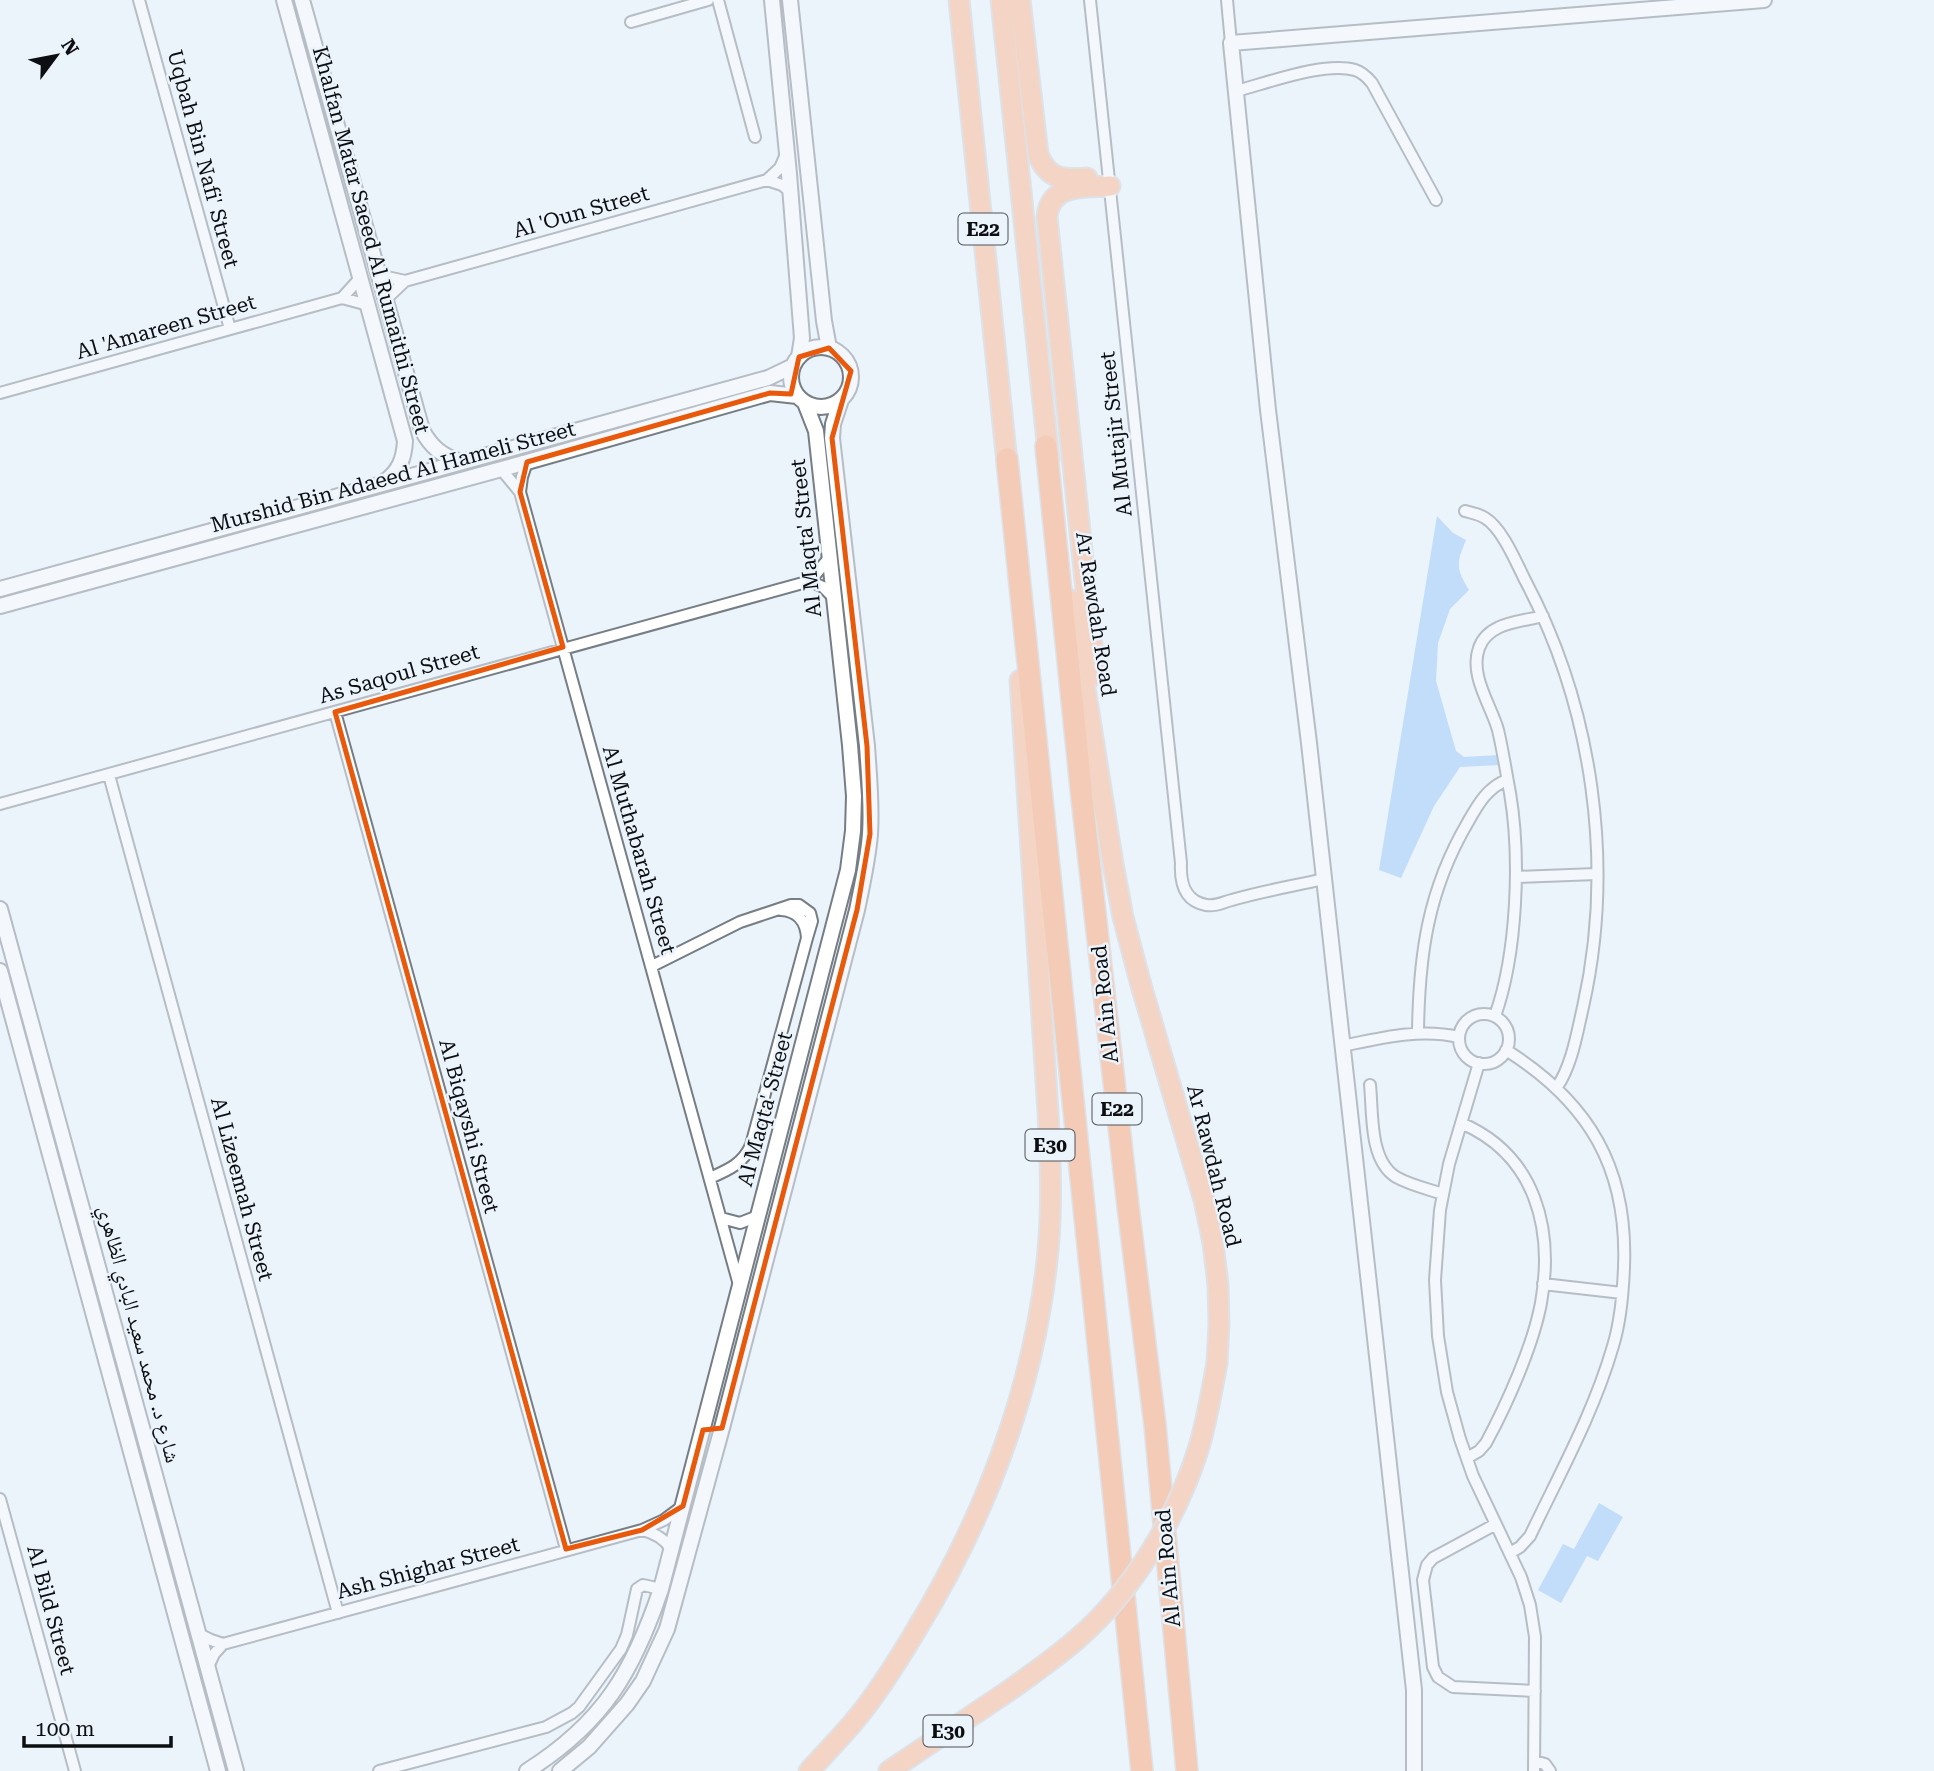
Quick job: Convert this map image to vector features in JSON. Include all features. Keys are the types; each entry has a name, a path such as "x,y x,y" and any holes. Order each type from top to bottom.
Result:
{"highway":[{"name":"E22","path":"959,0 1007,459"},
{"name":"E22","path":"1001,0 1046,446"},
{"path":"1020,0 1038,154 1042,163 1046,170 1061,178 1109,181"},
{"path":"1109,181 1058,193 1048,207 1047,216 1113,864"},
{"name":"Al Ain Road","path":"1046,446 1082,798 1155,1425 1187,1771"},
{"name":"Ar Rawdah Road","path":"889,1771 1007,1692 1077,1639 1129,1582 1171,1515 1186,1483 1209,1407 1217,1363 1218,1285 1213,1243 1123,917 1046,446"},
{"name":"E30","path":"809,1771 853,1722 894,1668 961,1552 1003,1450 1026,1373 1043,1289 1049,1240 1049,1136 1007,459"},
{"name":"Al Ain Road","path":"1007,459 1142,1771"}],"street":[{"name":"Uqbah Bin Nafi' Street","path":"139,0 230,329"},
{"name":"Khalfan Matar Saeed Al Rumaithi Street","path":"284,0 405,441 400,466 392,477 382,484"},
{"name":"Khalfan Matar Saeed Al Rumaithi Street","path":"302,0 422,430 437,451 461,463"},
{"path":"718,0 755,137"},
{"path":"774,0 780,29 787,31 792,22"},
{"path":"774,0 802,338 796,361 791,381 801,400 814,407 833,405 848,392 851,371 839,353 818,347 807,350 796,361"},
{"path":"790,0 829,348"},
{"name":"Al Mutajir Street","path":"1090,0 1181,882 1185,892 1193,900 1202,905 1213,906 1324,879"},
{"path":"1227,0 1268,410 1324,879 1414,1690 1414,1771"},
{"path":"1231,43 1764,0"},
{"path":"631,22 701,1"},
{"path":"1237,91 1323,69 1359,72 1372,83 1436,200"},
{"path":"766,180 780,168 787,151"},
{"path":"766,180 782,185 791,192"},
{"name":"Al 'Oun Street","path":"385,300 405,281 766,180"},
{"name":"Al 'Oun Street","path":"378,275 405,281"},
{"path":"360,277 342,298 368,305"},
{"name":"Al 'Amareen Street","path":"1,391 342,298"},
{"name":"Murshid Bin Adaeed Al Hameli Street","path":"0,589 768,378 796,361"},
{"name":"Murshid Bin Adaeed Al Hameli Street","path":"0,606 770,393 801,400"},
{"name":"Al Maqta' Street","path":"527,1771 578,1732 611,1694 638,1651 661,1588 848,870 854,796 850,744 816,430 801,400"},
{"name":"Al Maqta' Street","path":"561,1771 609,1727 637,1688 667,1629 814,1078 865,873 870,834 867,746 832,438 833,424 841,400"},
{"path":"400,419 417,414"},
{"name":"Al Muthabarah Street","path":"527,462 520,492 740,1288"},
{"name":"Al Muthabarah Street","path":"501,469 520,492"},
{"path":"1465,511 1483,516 1495,527 1543,616 1566,677 1583,741 1594,814 1597,874 1592,949 1584,1000 1566,1070 1557,1087"},
{"path":"829,558 810,581 823,587 833,597"},
{"name":"As Saqoul Street","path":"0,804 810,581"},
{"path":"1495,1016 1511,943 1516,877 1507,779 1498,732 1479,678 1477,660 1482,641 1499,627 1543,616"},
{"name":"Al Biqayshi Street","path":"335,712 566,1549"},
{"name":"Al Lizeemah Street","path":"109,775 338,1613"},
{"path":"1418,1032 1422,953 1436,891 1452,852 1472,815 1491,789 1507,779"},
{"path":"1516,877 1597,874"},
{"path":"652,966 740,922 795,905 804,906 812,921 751,1145 737,1165 710,1178"},
{"name":"شارع د. محمد سعيد البادي الظاهري","path":"0,909 236,1771"},
{"name":"شارع د. محمد سعيد البادي الظاهري","path":"0,971 218,1771"},
{"path":"1481,1014 1495,1016 1508,1031 1506,1050 1498,1060 1486,1064 1473,1061 1462,1051 1459,1037 1464,1024 1468,1019 1481,1014"},
{"path":"1342,1046 1418,1032 1459,1037"},
{"path":"1506,1050 1557,1087 1593,1133 1615,1181 1624,1237 1618,1327 1599,1388 1530,1536 1510,1553"},
{"path":"1479,1063 1449,1164 1443,1194 1436,1257 1438,1336 1447,1392 1467,1458 1525,1589 1535,1637 1534,1766 1545,1764 1550,1771"},
{"path":"797,1069 809,1071 814,1078"},
{"path":"1370,1085 1376,1146 1383,1165 1398,1178 1443,1194"},
{"path":"1461,1124 1495,1143 1514,1162 1528,1182 1541,1215 1544,1252 1541,1302 1531,1339 1493,1430 1483,1447 1467,1458"},
{"path":"722,1219 740,1223 758,1216"},
{"path":"1543,1284 1622,1293"},
{"path":"708,1411 710,1429 716,1432 722,1428"},
{"name":"Al Bild Street","path":"0,1499 75,1771"},
{"name":"Ash Shighar Street","path":"223,1644 642,1530 664,1520 683,1506"},
{"path":"1496,1524 1437,1555 1425,1570 1423,1580 1433,1667 1438,1677 1452,1687 1535,1691"},
{"path":"642,1530 662,1538 671,1549"},
{"path":"379,1771 417,1766 546,1727 572,1713 621,1648 627,1636 637,1589 643,1585 661,1588"},
{"path":"178,1624 188,1618 211,1640 223,1644 208,1667"}],"highlighted area":[{"path":"829,348 851,371 832,438 867,746 870,834 857,910 722,1428 703,1430 683,1506 642,1530 566,1549 335,712 563,647 520,492 527,462 770,393 791,394 799,357"}],"shaded area":[{"path":"1437,516 1453,533 1466,540 1459,566 1469,590 1450,609 1438,643 1436,681 1456,751 1464,757 1499,755 1500,765 1460,767 1434,806 1401,878 1379,870"},
{"path":"1599,1503 1623,1517 1598,1561 1587,1556 1561,1603 1538,1590 1563,1544 1574,1549"}]}
